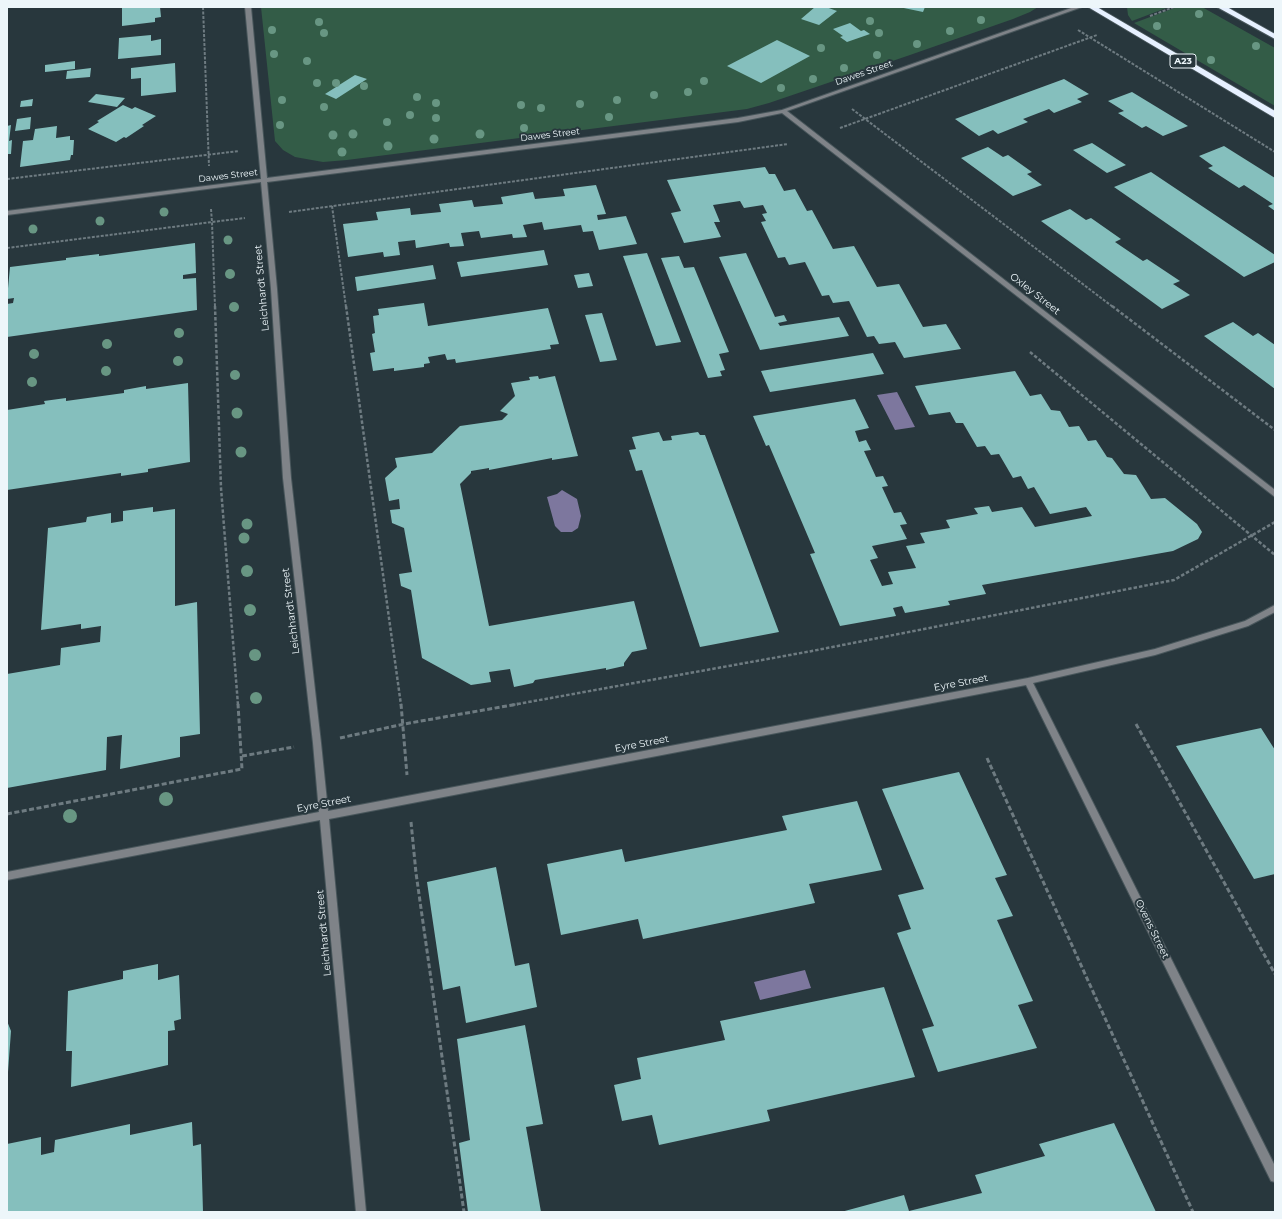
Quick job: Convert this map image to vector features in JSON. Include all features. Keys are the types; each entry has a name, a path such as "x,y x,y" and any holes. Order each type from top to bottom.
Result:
{"highway":[{"name":"A23","path":"1092,7 1275,115"},
{"path":"1221,7 1275,37"}],"street":[{"name":"Leichhardt Street","path":"248,7 274,289 287,478 317,742 361,1212"},
{"name":"Dawes Street","path":"7,213 738,120 783,111 1079,7"},
{"name":"Oxley Street","path":"783,111 1275,494"},
{"name":"Eyre Street","path":"7,876 1028,681 1155,652 1248,623 1275,608"},
{"name":"Ovens Street","path":"1028,681 1275,1177"}],"path":[{"path":"7,814 242,769 221,488 203,7"},
{"path":"1055,15 1275,152"},
{"path":"832,94 1275,430"},
{"path":"7,179 261,148"},
{"path":"332,206 404,724 408,799 416,873 464,1212"},
{"path":"7,248 212,222"},
{"path":"1030,352 1275,555"},
{"path":"242,756 404,724 812,651 1174,580 1250,534 1275,522"},
{"path":"1136,724 1275,974"},
{"path":"987,758 1193,1212"}],"green space":[{"path":"261,7 1038,7 1013,19 769,103 747,109 323,162 295,157 283,150 275,141"},
{"path":"1127,7 1169,7 1132,21 1128,15"},
{"path":"1177,7 1202,7 1275,48 1275,106 1134,23"}],"shaded area":[{"path":"897,392 915,427 895,430 877,395"},
{"path":"562,490 577,499 581,516 578,528 572,532 561,532 555,526 547,497 557,494"},
{"path":"805,970 811,988 760,1000 754,982"}],"building":[{"path":"122,7 160,7 161,17 155,18 155,22 122,26"},
{"path":"815,7 826,7 837,11 819,25 801,19"},
{"path":"899,7 925,7 923,12"},
{"path":"850,23 861,31 864,30 870,34 847,42 840,37 843,36 833,29"},
{"path":"151,35 151,41 161,39 161,55 118,59 119,38"},
{"path":"777,40 810,56 761,83 727,66"},
{"path":"75,61 75,69 45,72 45,65"},
{"path":"175,63 176,92 141,96 141,78 131,79 131,68"},
{"path":"91,68 90,77 66,79 67,71"},
{"path":"355,75 367,79 336,99 325,94"},
{"path":"1064,79 1089,94 1077,99 1082,102 1054,113 1049,109 1023,119 1028,122 998,134 993,130 979,136 955,119"},
{"path":"1132,92 1188,126 1163,136 1146,126 1142,128 1118,113 1124,111 1108,101"},
{"path":"96,94 125,98 117,107 88,102"},
{"path":"33,99 32,106 20,107 21,101"},
{"path":"123,105 132,109 135,107 156,116 126,138 124,137 116,142 88,129 99,122 97,121"},
{"path":"31,117 30,129 15,131 17,119"},
{"path":"11,125 9,141 12,140 11,154 7,154 7,126"},
{"path":"57,126 56,138 70,136 70,140 74,140 73,155 71,155 70,160 20,167 23,141 33,140 35,129"},
{"path":"1092,143 1126,165 1107,173 1073,150"},
{"path":"1224,146 1275,178 1275,211 1268,206 1273,204 1244,185 1239,188 1208,168 1213,166 1199,156"},
{"path":"988,147 1003,157 1008,155 1032,172 1027,174 1042,185 1013,196 961,158"},
{"path":"765,167 769,174 775,174 784,191 795,189 807,211 812,210 833,249 854,246 877,287 899,284 923,327 946,324 961,349 904,358 895,342 879,344 874,336 867,337 849,301 833,303 829,295 822,296 805,262 789,265 785,257 778,258 761,222 766,221 762,214 767,213 763,205 744,208 740,201 713,205 720,222 714,222 721,237 684,243 671,213 681,211 667,180"},
{"path":"1151,172 1275,255 1275,262 1244,277 1114,187"},
{"path":"596,185 606,214 597,215 598,220 626,216 637,244 599,250 593,231 583,232 581,225 544,230 542,222 523,225 527,237 513,238 512,234 481,238 479,231 461,233 464,246 450,247 449,243 416,248 415,240 398,242 400,255 384,257 383,252 348,257 343,224 378,220 376,212 410,208 411,215 441,212 439,204 472,200 474,207 503,204 501,197 533,192 535,199 565,196 563,189"},
{"path":"1070,209 1086,220 1091,218 1121,239 1115,242 1143,261 1147,259 1180,281 1173,284 1190,295 1162,309 1041,221"},
{"path":"195,243 196,273 183,275 183,279 196,278 197,310 7,337 7,304 13,303 14,298 7,299 10,267 66,260 66,258 99,254 99,256"},
{"path":"544,250 548,265 461,277 457,262"},
{"path":"647,253 681,342 656,346 623,256"},
{"path":"746,253 775,317 784,315 787,321 778,323 780,326 839,317 849,336 760,350 719,257"},
{"path":"679,256 684,268 694,267 729,352 719,354 725,370 720,371 722,376 708,378 661,258"},
{"path":"433,265 436,279 357,291 355,277"},
{"path":"589,273 593,286 578,288 574,275"},
{"path":"424,303 428,326 548,308 559,344 550,345 551,349 456,363 455,359 447,360 445,354 428,357 430,363 424,364 424,367 394,371 394,368 373,371 370,353 375,352 372,334 375,333 373,316 379,315 378,309"},
{"path":"602,313 617,360 600,362 585,315"},
{"path":"1233,322 1253,336 1258,333 1275,345 1275,389 1204,336"},
{"path":"873,353 884,374 770,392 761,371"},
{"path":"1015,371 1030,396 1041,394 1051,410 1060,411 1069,427 1079,426 1088,441 1096,440 1107,457 1112,458 1124,474 1136,475 1151,499 1165,498 1197,524 1202,532 1198,539 1173,551 982,585 986,594 948,601 950,605 905,613 902,606 893,608 896,616 840,626 810,554 815,553 769,445 766,446 753,416 855,399 869,428 855,431 859,442 866,440 871,450 864,451 876,477 883,476 888,486 882,487 894,513 901,512 907,524 900,525 907,539 872,546 878,558 870,560 882,586 893,584 888,572 916,568 906,546 925,543 920,533 950,528 946,520 978,514 974,508 989,506 992,512 1022,507 1035,527 1092,516 1086,507 1050,514 1034,487 1028,489 1021,476 1013,478 999,454 991,455 985,446 977,447 963,423 956,423 950,412 929,415 915,386"},
{"path":"538,376 539,379 555,376 578,456 552,460 552,458 489,470 489,468 471,471 471,473 460,484 489,626 634,601 647,649 632,652 624,663 624,666 606,670 606,668 535,680 533,683 514,687 510,669 489,672 491,682 471,685 422,658 411,590 401,586 399,574 412,572 404,528 392,523 390,510 400,509 399,499 389,501 385,478 397,467 395,458 432,453 460,426 502,420 508,414 500,411 515,396 511,383 530,380 529,377"},
{"path":"188,383 190,462 148,469 148,472 121,476 121,473 7,490 7,410 45,404 44,401 66,398 66,401 124,393 124,390 146,386 146,389"},
{"path":"659,432 663,441 672,440 671,436 698,432 700,435 705,435 779,632 700,647 642,470 636,471 629,450 636,449 632,437"},
{"path":"153,507 153,512 175,509 175,606 197,602 200,734 180,737 180,757 120,769 122,735 107,737 106,770 7,788 7,674 60,665 61,648 100,642 101,626 81,629 81,624 41,630 48,528 86,522 87,517 111,513 111,523 123,521 123,511"},
{"path":"1261,728 1275,750 1275,874 1254,879 1176,746"},
{"path":"959,772 1007,875 995,878 1013,916 997,920 1033,1001 1018,1005 1037,1048 938,1072 922,1029 934,1026 897,933 911,929 898,895 924,889 882,789"},
{"path":"857,801 882,870 809,884 815,903 643,939 638,919 561,935 547,864 622,849 625,862 787,830 782,816"},
{"path":"496,867 515,966 529,963 537,1007 466,1023 460,986 443,990 427,882"},
{"path":"158,964 158,980 179,975 181,1019 174,1021 175,1030 168,1031 168,1065 71,1087 72,1051 66,1051 68,991 123,979 123,971"},
{"path":"884,987 915,1077 767,1110 770,1121 659,1145 652,1115 622,1121 614,1085 641,1079 637,1058 725,1040 720,1021"},
{"path":"7,1021 11,1031 8,1072 7,1072"},
{"path":"525,1025 543,1124 526,1127 541,1212 468,1212 459,1143 470,1140 457,1039"},
{"path":"192,1122 193,1146 201,1144 203,1212 7,1212 7,1144 41,1137 41,1155 54,1152 55,1140 130,1124 130,1135"},
{"path":"1114,1123 1156,1212 841,1212 904,1195 909,1211 982,1193 975,1175 1045,1156 1039,1144"}]}
